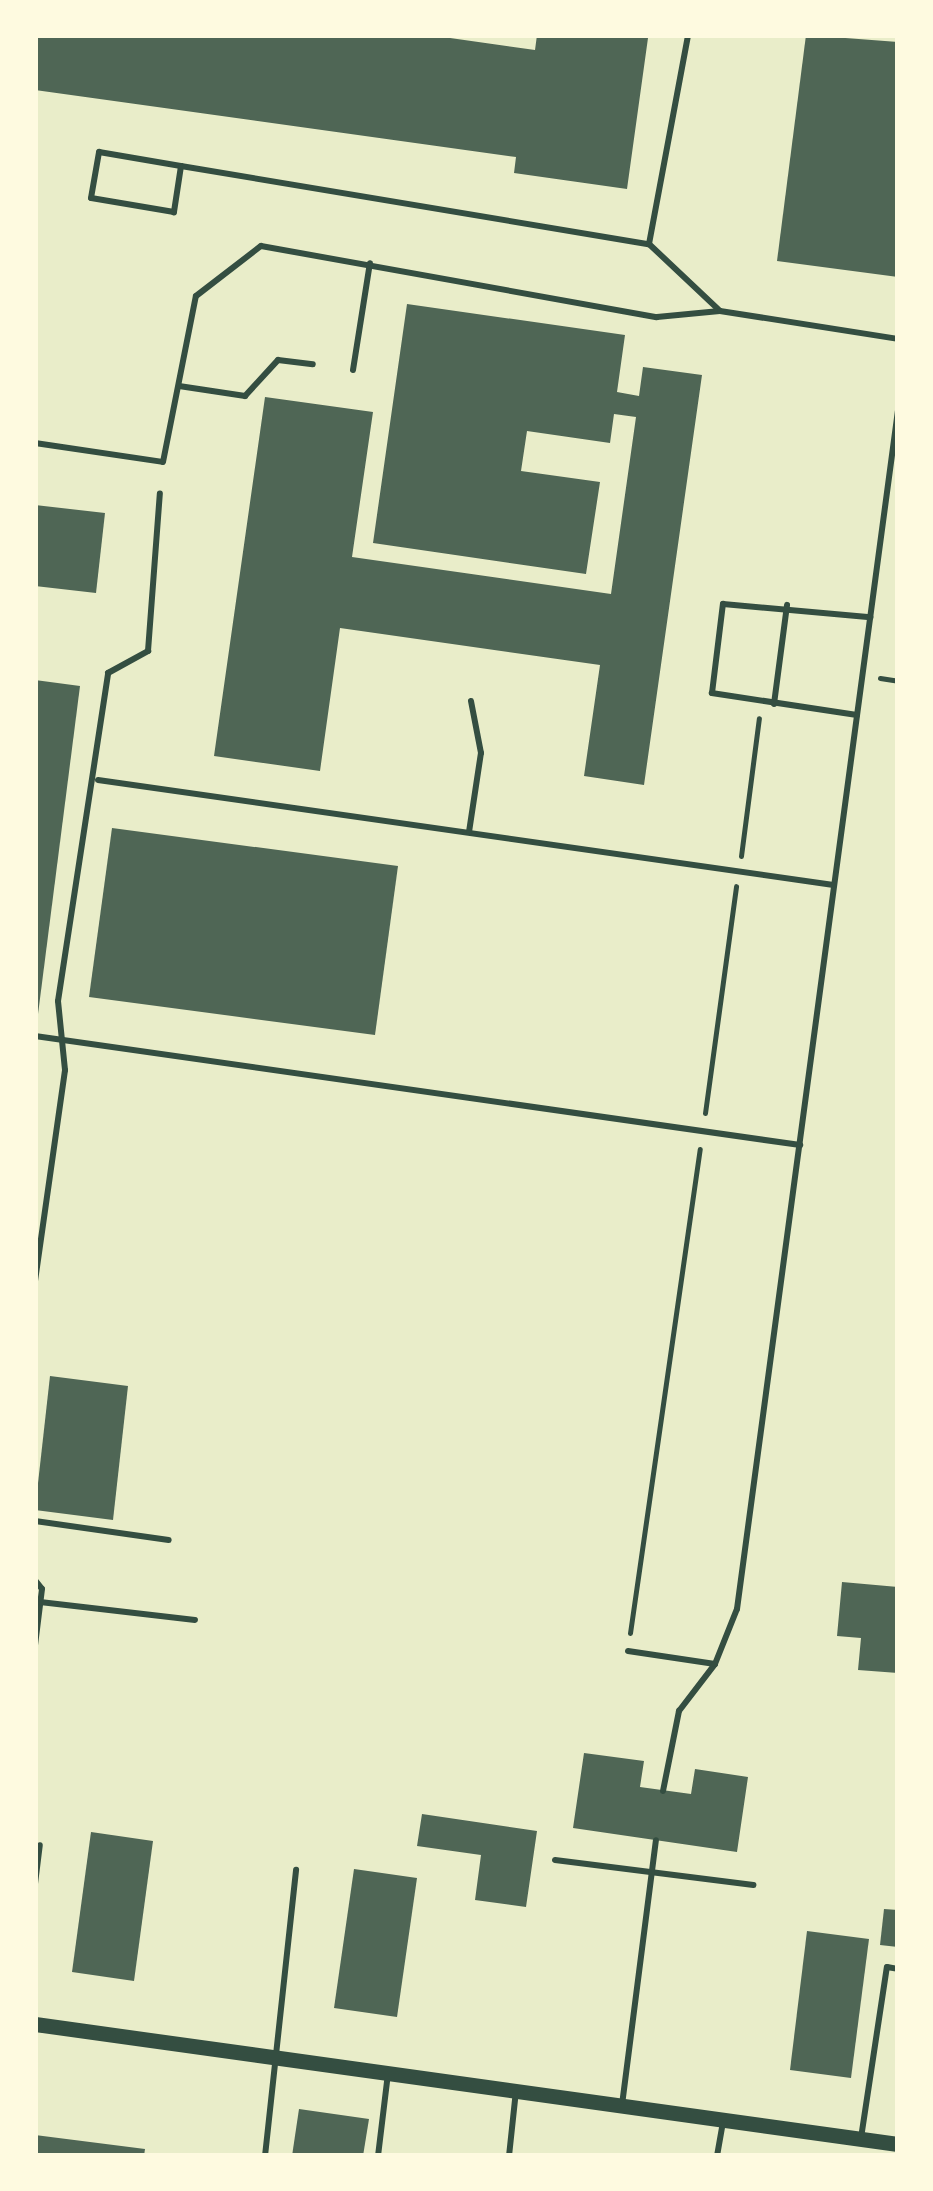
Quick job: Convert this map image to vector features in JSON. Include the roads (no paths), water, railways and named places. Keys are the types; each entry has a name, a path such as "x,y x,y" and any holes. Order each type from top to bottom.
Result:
{"street":[{"path":"35,2024 898,2144"}],"lane":[{"path":"650,244 688,35"},
{"path":"182,166 174,212 91,198 99,152 650,244 720,310"},
{"path":"35,442 163,462 196,296 261,246 657,318 720,310 898,339"},
{"path":"353,370 370,263"},
{"path":"179,386 245,396 278,360 313,364"},
{"path":"663,1790 679,1710 715,1664 736,1609 898,410"},
{"path":"35,1281 63,1040 58,1001 98,780 108,673 148,651 160,493"},
{"path":"857,715 712,693 723,604 787,606 870,617"},
{"path":"774,704 787,606"},
{"path":"469,832 481,752 470,702"},
{"path":"98,780 834,885"},
{"path":"35,1036 800,1145"},
{"path":"35,1521 170,1540"},
{"path":"35,1580 40,1602 35,1644"},
{"path":"40,1602 195,1620"},
{"path":"628,1651 715,1664"},
{"path":"622,2105 656,1840"},
{"path":"35,1884 40,1845"},
{"path":"555,1860 753,1885"},
{"path":"265,2156 296,1870"},
{"path":"860,2139 887,1967 898,1968"},
{"path":"378,2156 388,2072"},
{"path":"509,2156 516,2090"},
{"path":"717,2156 724,2120"}]}
